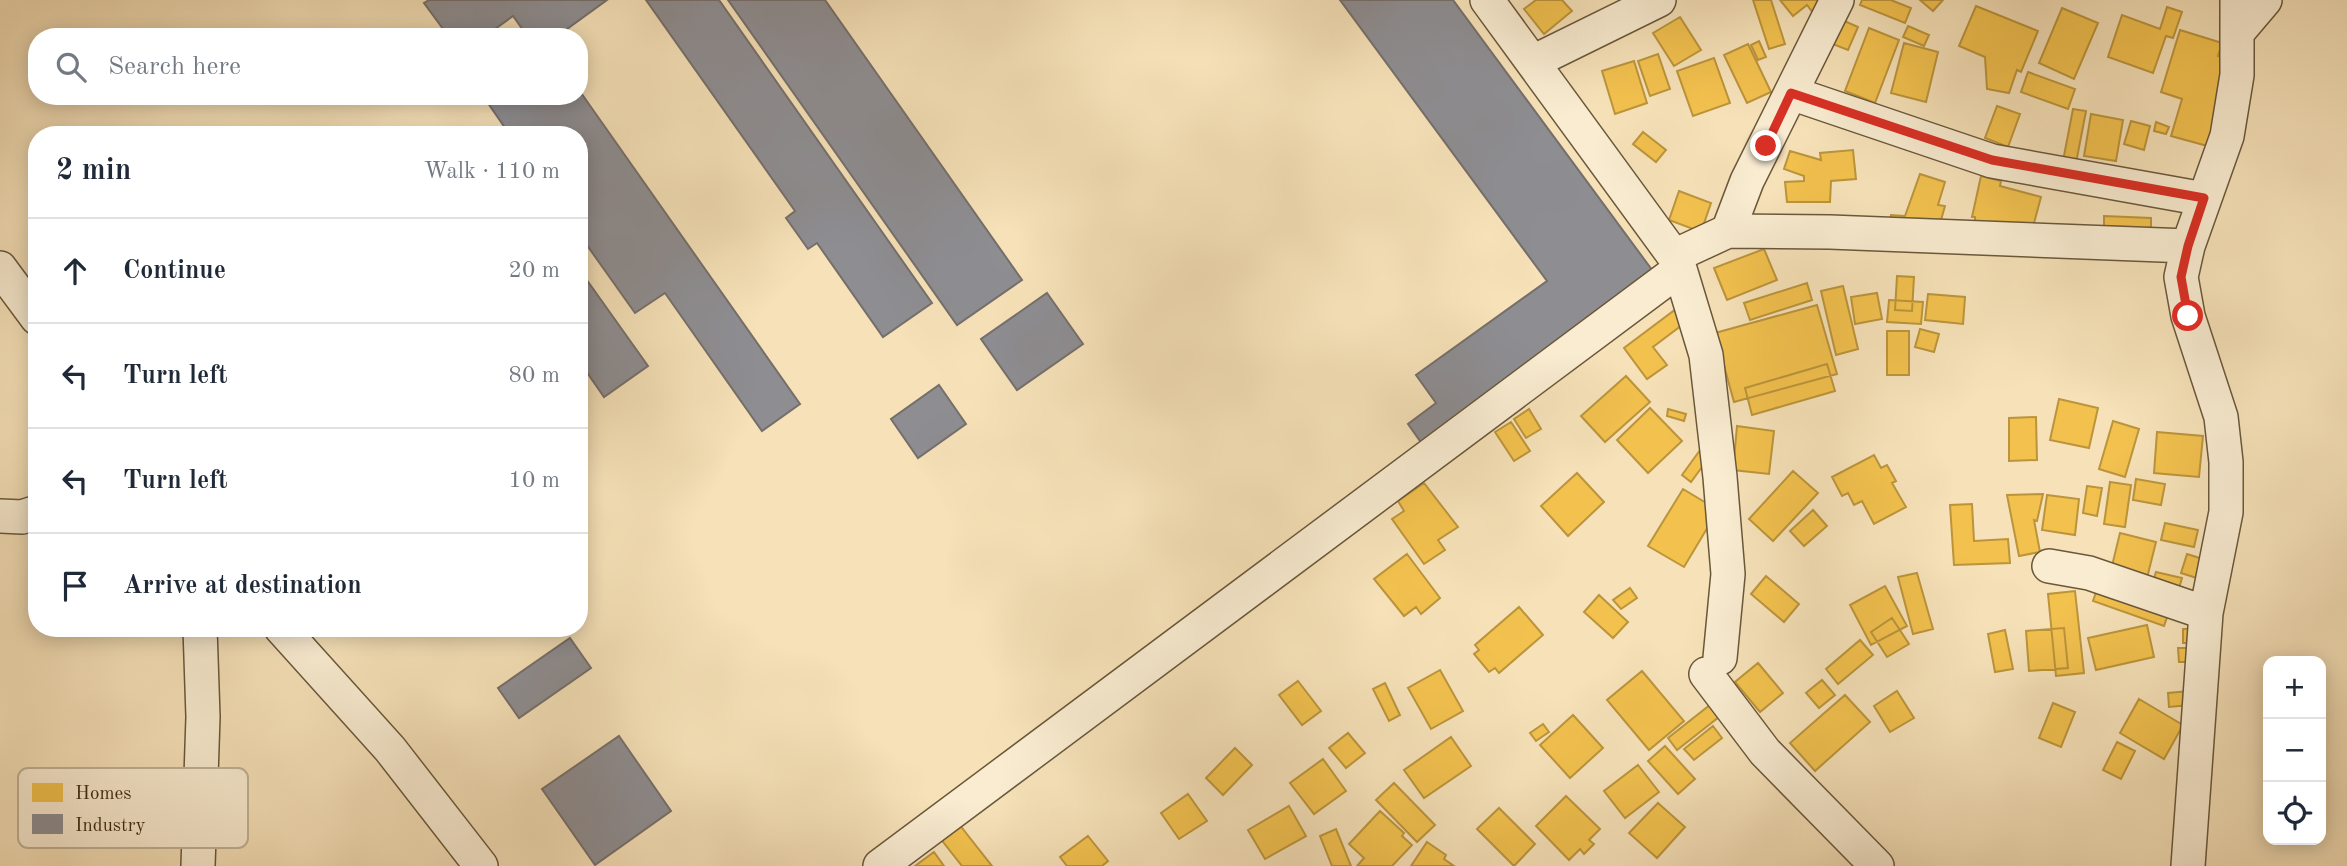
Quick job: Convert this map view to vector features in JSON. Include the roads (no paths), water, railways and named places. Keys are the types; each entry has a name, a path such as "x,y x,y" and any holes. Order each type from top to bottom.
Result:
{"street":[{"path":"1487,0 1677,262 1706,355 1720,477 1728,574 1713,666 1765,752 1877,866"},
{"path":"1533,62 1659,0"},
{"path":"1728,231 1747,181 1837,0"},
{"path":"2188,866 2206,613 2226,512 2226,462 2221,417 2188,316 2181,277 2188,246 2227,136 2237,75 2239,8"},
{"path":"1791,93 1992,160 2204,198"},
{"path":"880,866 1677,262 1728,231 2188,246"},
{"path":"0,268 28,306"},
{"path":"0,516 28,515"},
{"path":"2049,565 2103,577 2206,613"},
{"path":"200,637 201,768"},
{"path":"289,637 390,749 481,866"},
{"path":"198,866 199,848"}]}
